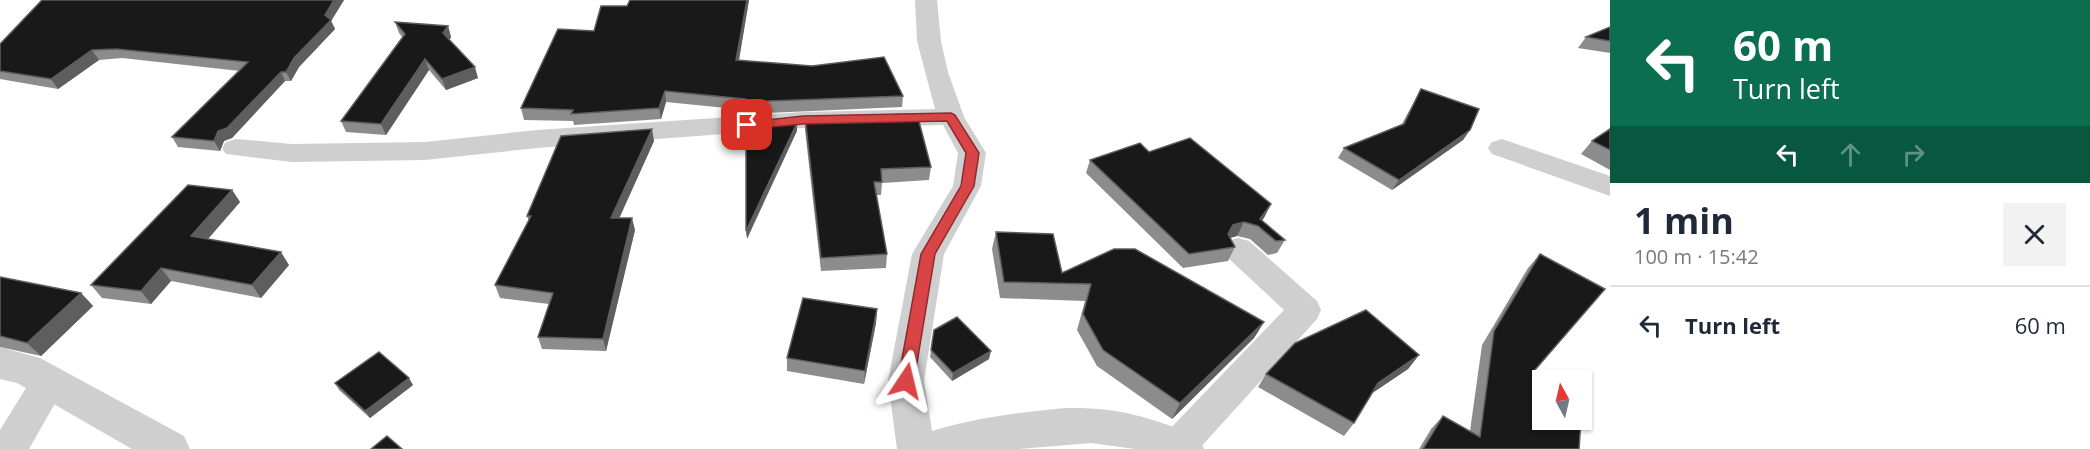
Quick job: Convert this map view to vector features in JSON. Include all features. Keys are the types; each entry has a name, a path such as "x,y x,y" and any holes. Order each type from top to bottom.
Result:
{"street":[{"path":"916,449 906,381 928,254 967,186 972,153 951,117 929,40 926,0"},
{"path":"236,148 292,153 425,152 537,140 803,120 951,117"},
{"path":"1502,148 1610,186"},
{"path":"933,449 1020,430 1084,425 1144,433 1180,448 1305,310 1238,249"},
{"path":"0,363 26,369 169,449"},
{"path":"9,449 56,387"},
{"path":"31,449 56,387"}],"building":[{"path":"42,0 334,0 325,15 331,20 294,58 286,72 281,72 227,128 218,131 214,141 172,137 248,62 116,49 92,50 51,79 0,71 0,44"},
{"path":"630,0 747,0 736,60 812,66 884,57 903,96 745,102 745,99 665,91 659,108 571,114 573,110 521,108 558,29 594,31 601,6 627,6"},
{"path":"395,22 448,26 443,33 475,67 442,79 425,59 381,124 341,121 405,34"},
{"path":"1610,27 1610,41 1586,37"},
{"path":"1421,89 1479,109 1470,130 1399,180 1344,148 1404,124"},
{"path":"917,114 931,167 881,169 882,182 874,182 887,254 821,258 805,117"},
{"path":"797,123 746,231 746,127"},
{"path":"652,129 611,218 632,218 603,339 538,337 553,293 495,285 531,216 527,216 561,136"},
{"path":"1610,129 1610,150 1592,141"},
{"path":"1190,138 1271,204 1260,219 1285,240 1276,241 1258,226 1244,222 1233,225 1228,234 1235,247 1189,254 1090,160 1140,143 1149,152"},
{"path":"188,185 232,190 191,236 281,252 252,285 161,268 141,291 91,285"},
{"path":"996,232 1053,234 1062,273 1114,249 1135,249 1264,322 1180,403 1103,350 1083,314 1091,284 1004,282"},
{"path":"1540,254 1605,289 1535,370 1532,370 1532,430 1580,430 1579,449 1423,449 1443,416 1480,437 1494,331"},
{"path":"0,277 81,293 27,343 0,336"},
{"path":"803,298 877,309 865,371 787,358"},
{"path":"1366,310 1419,355 1378,383 1354,423 1266,374 1295,343"},
{"path":"957,317 991,351 953,373 931,350 934,330"},
{"path":"379,352 409,378 365,411 335,383"},
{"path":"387,436 402,449 371,449"}],"route":[{"path":"747,125 803,120 951,117 972,153 967,186 928,254 906,381"}]}
